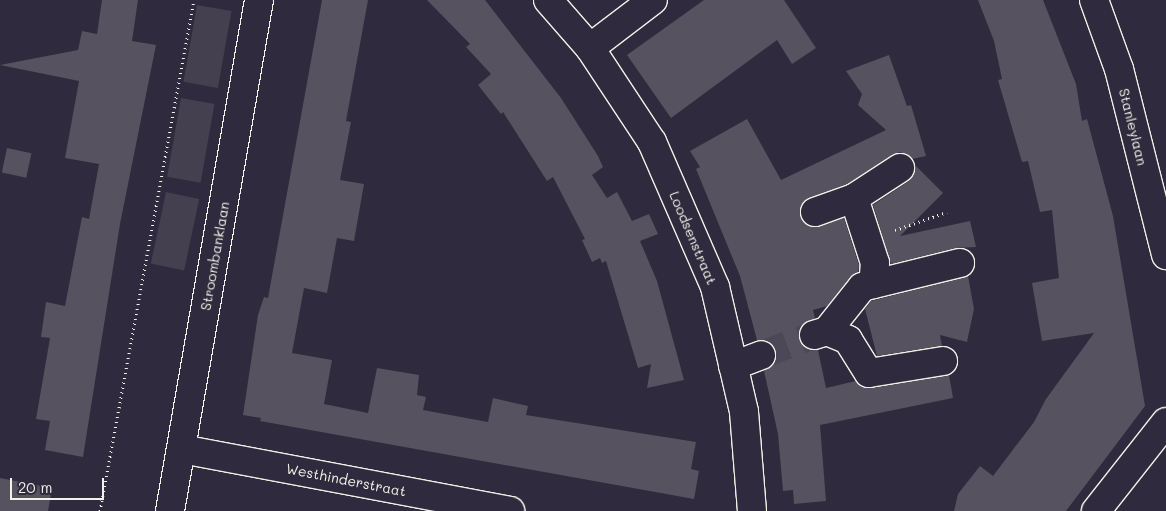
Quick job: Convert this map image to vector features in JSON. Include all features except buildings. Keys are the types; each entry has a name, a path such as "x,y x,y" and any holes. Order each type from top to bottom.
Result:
{"street":[{"name":"Stroombanklaan","path":"170,511 259,0"},
{"name":"Loodsenstraat","path":"548,0 590,48 652,142 715,287 744,412 752,511"},
{"path":"590,48 653,0"},
{"name":"Stanleylaan","path":"1094,0 1119,69 1166,256"},
{"path":"814,212 854,198 900,168"},
{"path":"854,198 875,263 873,284"},
{"path":"943,361 869,373 848,340 821,333 862,286 960,263"},
{"path":"733,366 761,355"},
{"path":"1096,511 1166,422"},
{"name":"Westhinderstraat","path":"182,448 510,511"}],"path":[{"path":"100,511 194,0"},
{"path":"868,239 947,212"}],"shaded area":[{"path":"197,5 231,11 218,88 183,82"},
{"path":"181,98 214,104 201,183 167,177"},
{"path":"166,192 199,199 184,270 151,263"}],"tunnel":[{"path":"761,355 814,335"}]}
